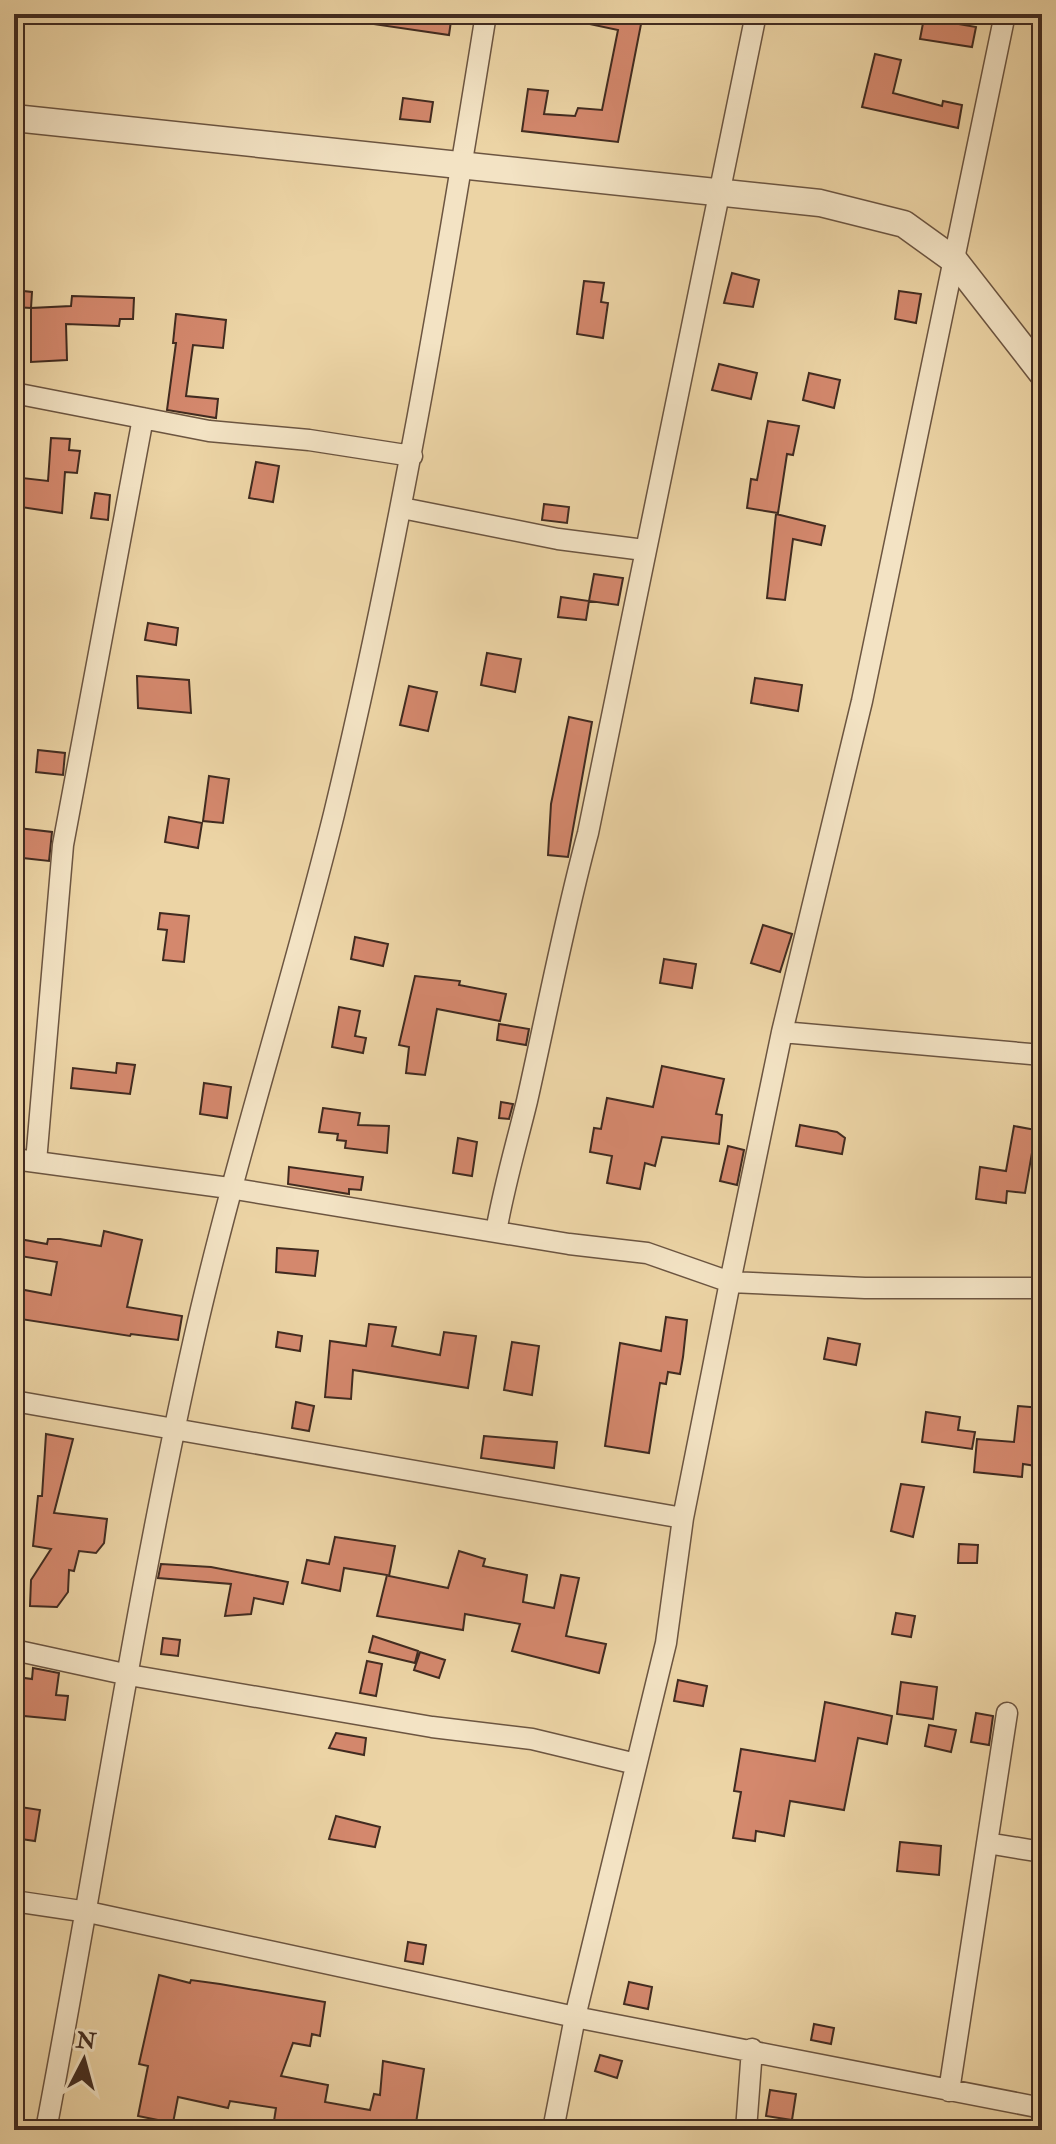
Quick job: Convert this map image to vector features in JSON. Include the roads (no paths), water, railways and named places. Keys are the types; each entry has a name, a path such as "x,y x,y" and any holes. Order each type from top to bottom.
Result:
{"street":[{"path":"46,2130 175,1431 229,1188 277,1030 334,812 402,508 486,14"},
{"path":"496,1232 560,938 588,833 756,14"},
{"path":"553,2130 575,2017 666,1643 683,1518 782,1032 862,701 1005,14"},
{"path":"14,118 820,203 904,224 954,260 1042,373"},
{"path":"14,393 209,431 309,440 412,456"},
{"path":"36,1162 63,845 143,418"},
{"path":"402,508 558,539 644,550"},
{"path":"782,1032 1042,1055"},
{"path":"14,1159 229,1188 496,1232 647,1253 730,1282 865,1288 1042,1288"},
{"path":"14,1401 683,1518"},
{"path":"14,1650 129,1675 432,1727 532,1739 636,1764"},
{"path":"949,2091 1007,1713"},
{"path":"987,1843 1042,1852"},
{"path":"14,1901 88,1912 575,2017 752,2049 853,2073 1042,2108"},
{"path":"746,2130 752,2049"}]}
